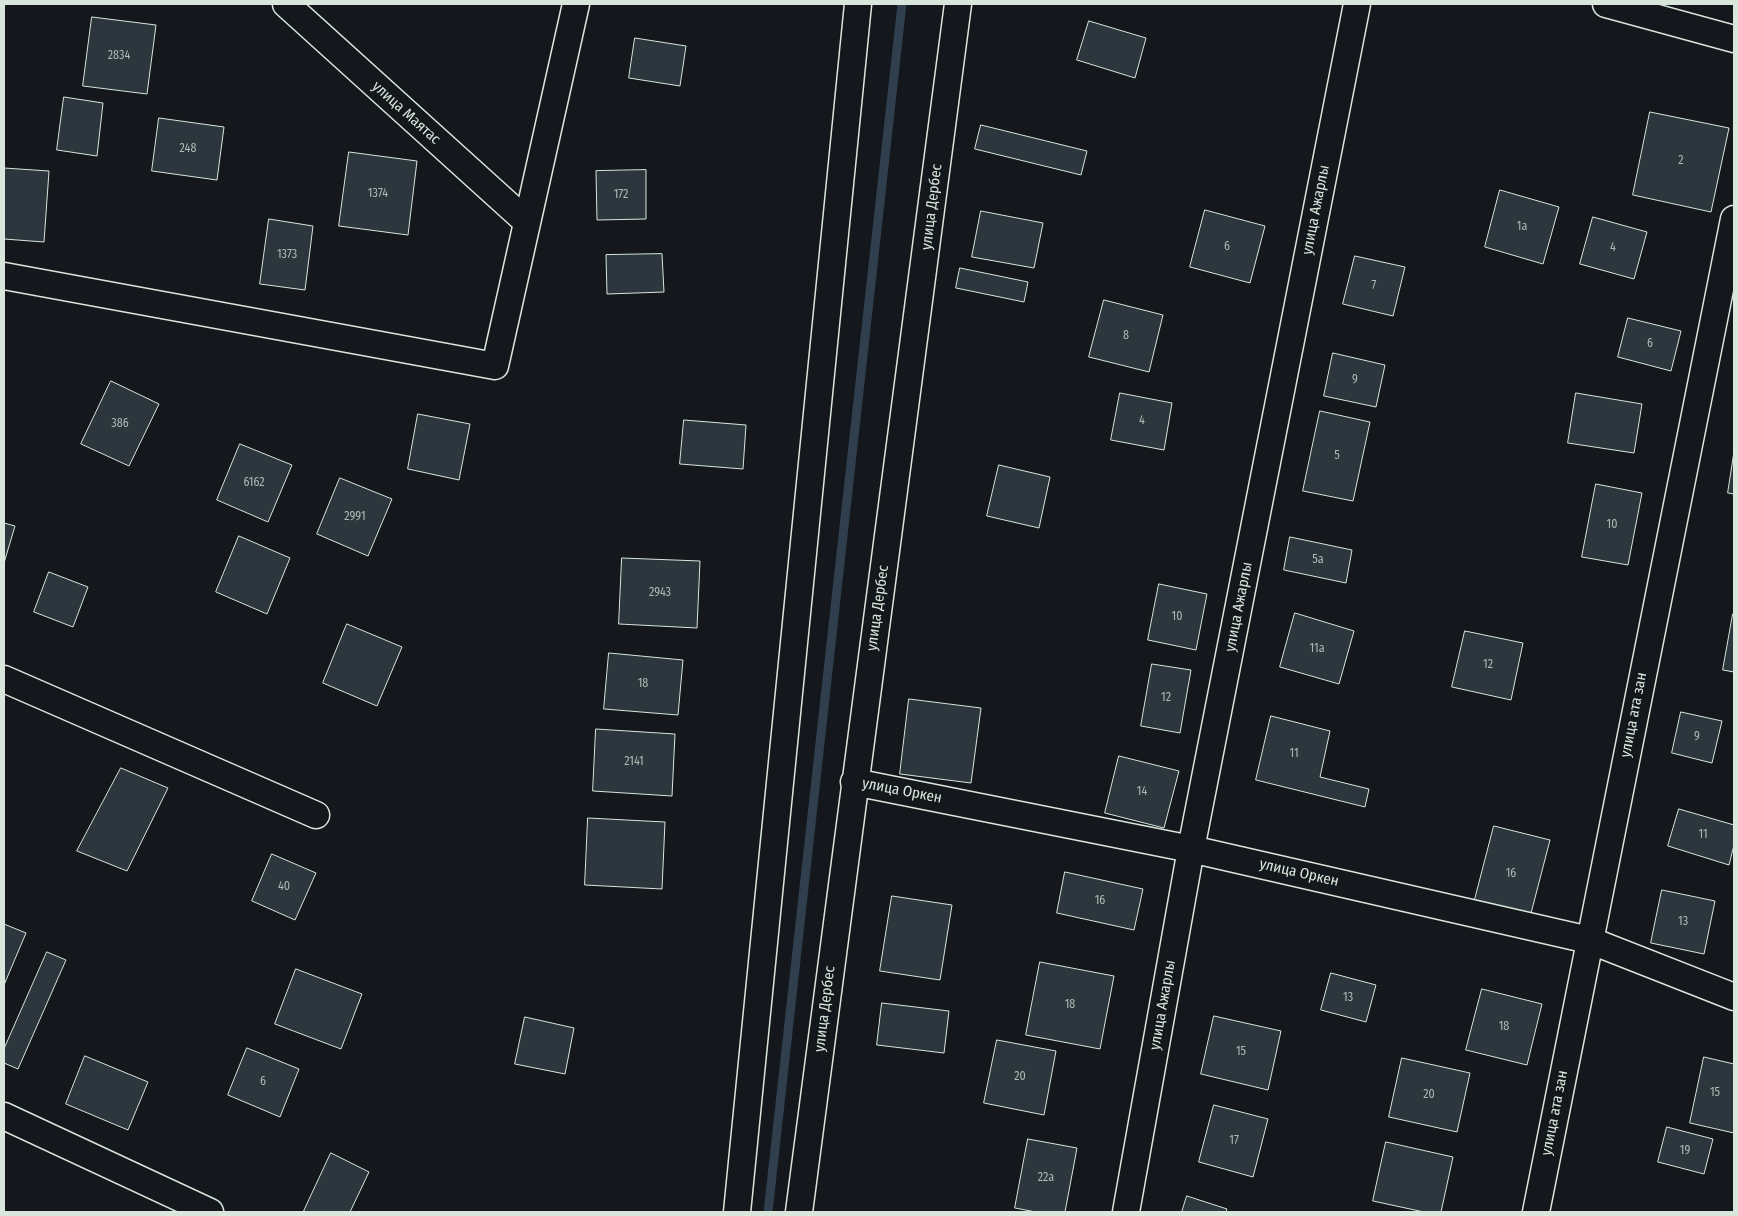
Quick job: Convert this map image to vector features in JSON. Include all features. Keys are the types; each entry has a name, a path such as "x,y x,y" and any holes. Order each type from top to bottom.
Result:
{"street":[{"name":"улица Маятас","path":"286,4 527,222"},
{"path":"4,276 495,366 576,4"},
{"path":"737,1212 858,4"},
{"name":"улица Дербес","path":"800,1212 854,782 958,4"},
{"name":"улица Ажарлы","path":"1126,1212 1192,849 1357,4"},
{"path":"1606,4 1734,38"},
{"name":"улица ата зан","path":"1536,1212 1734,219"},
{"path":"4,679 316,815"},
{"name":"улица Оркен","path":"854,782 1192,849 1589,940 1734,997"},
{"path":"4,1116 210,1212"}],"building":[{"path":"92,17 156,25 147,94 83,86"},
{"path":"1089,21 1146,38 1135,78 1077,60"},
{"path":"635,38 686,46 680,86 629,78"},
{"path":"64,97 103,103 97,156 57,150"},
{"path":"1650,112 1729,128 1711,212 1633,195"},
{"path":"159,118 224,127 217,180 152,171"},
{"path":"981,125 1087,151 1081,175 975,149"},
{"path":"349,152 417,161 408,235 339,226"},
{"path":"4,168 49,171 44,242 4,239"},
{"path":"646,170 646,219 597,220 596,171"},
{"path":"1500,190 1559,207 1543,264 1485,247"},
{"path":"1205,210 1265,226 1250,283 1190,267"},
{"path":"981,211 1043,223 1034,268 972,257"},
{"path":"1593,217 1647,232 1634,279 1580,264"},
{"path":"269,219 313,226 305,290 260,284"},
{"path":"662,254 664,292 607,294 606,255"},
{"path":"1355,256 1405,267 1393,316 1343,304"},
{"path":"960,268 1028,282 1024,302 956,288"},
{"path":"1104,300 1163,315 1149,372 1089,357"},
{"path":"1628,318 1681,331 1671,371 1618,357"},
{"path":"1333,353 1385,365 1376,407 1324,396"},
{"path":"111,381 159,404 129,466 81,444"},
{"path":"1120,393 1172,403 1164,450 1111,440"},
{"path":"1576,393 1642,404 1634,453 1568,443"},
{"path":"1320,411 1370,422 1353,501 1303,491"},
{"path":"418,414 470,424 459,480 408,469"},
{"path":"684,420 746,425 743,469 680,464"},
{"path":"240,444 292,465 268,522 217,500"},
{"path":"1734,452 1734,494 1728,493"},
{"path":"999,465 1050,477 1039,528 987,516"},
{"path":"340,478 392,499 368,556 317,534"},
{"path":"1596,484 1642,493 1628,565 1582,557"},
{"path":"4,523 15,526 4,563"},
{"path":"239,536 290,558 267,614 216,592"},
{"path":"1290,537 1352,550 1346,583 1284,570"},
{"path":"622,558 700,561 697,628 619,624"},
{"path":"49,572 88,587 73,627 34,612"},
{"path":"1159,584 1207,594 1196,650 1148,640"},
{"path":"1295,613 1354,631 1339,684 1280,667"},
{"path":"1734,614 1734,672 1723,670"},
{"path":"347,624 402,647 377,706 323,683"},
{"path":"1465,631 1523,643 1511,700 1452,687"},
{"path":"609,653 683,660 678,715 604,709"},
{"path":"1152,664 1191,670 1180,733 1141,726"},
{"path":"909,699 981,708 971,783 900,774"},
{"path":"1681,712 1722,721 1712,763 1672,753"},
{"path":"1271,716 1330,731 1320,777 1369,789 1365,807 1256,780"},
{"path":"596,729 675,734 672,796 593,791"},
{"path":"1119,756 1179,771 1164,828 1105,813"},
{"path":"121,768 168,788 127,871 77,851"},
{"path":"1679,809 1734,825 1734,845 1729,865 1668,846"},
{"path":"588,818 665,822 662,889 585,885"},
{"path":"1494,826 1550,840 1529,921 1473,907"},
{"path":"272,854 316,873 295,920 252,901"},
{"path":"1065,872 1143,889 1134,930 1057,913"},
{"path":"1662,890 1715,901 1704,954 1651,943"},
{"path":"892,896 952,905 940,980 880,971"},
{"path":"4,924 26,933 4,985"},
{"path":"47,952 66,960 18,1069 4,1063 4,1049"},
{"path":"1040,962 1114,976 1100,1049 1026,1035"},
{"path":"296,969 362,994 341,1049 275,1024"},
{"path":"1331,973 1376,985 1366,1022 1321,1010"},
{"path":"1482,989 1542,1004 1527,1065 1466,1050"},
{"path":"882,1003 949,1011 944,1053 877,1045"},
{"path":"1214,1016 1281,1031 1268,1090 1201,1074"},
{"path":"525,1017 574,1028 565,1074 515,1064"},
{"path":"997,1040 1056,1051 1044,1115 984,1103"},
{"path":"247,1048 299,1069 280,1117 228,1095"},
{"path":"85,1056 148,1082 128,1130 66,1104"},
{"path":"1704,1057 1734,1064 1734,1133 1690,1123"},
{"path":"1402,1058 1470,1073 1457,1132 1389,1117"},
{"path":"1214,1105 1268,1119 1253,1177 1199,1162"},
{"path":"1667,1127 1713,1139 1704,1174 1658,1162"},
{"path":"1028,1139 1077,1148 1065,1212 1036,1212 1015,1208"},
{"path":"1386,1142 1453,1157 1441,1212 1424,1212 1373,1201"},
{"path":"331,1153 369,1172 350,1212 304,1211"},
{"path":"1187,1196 1227,1209 1226,1212 1182,1212"}],"waterway":[{"path":"768,1212 902,4"}]}
